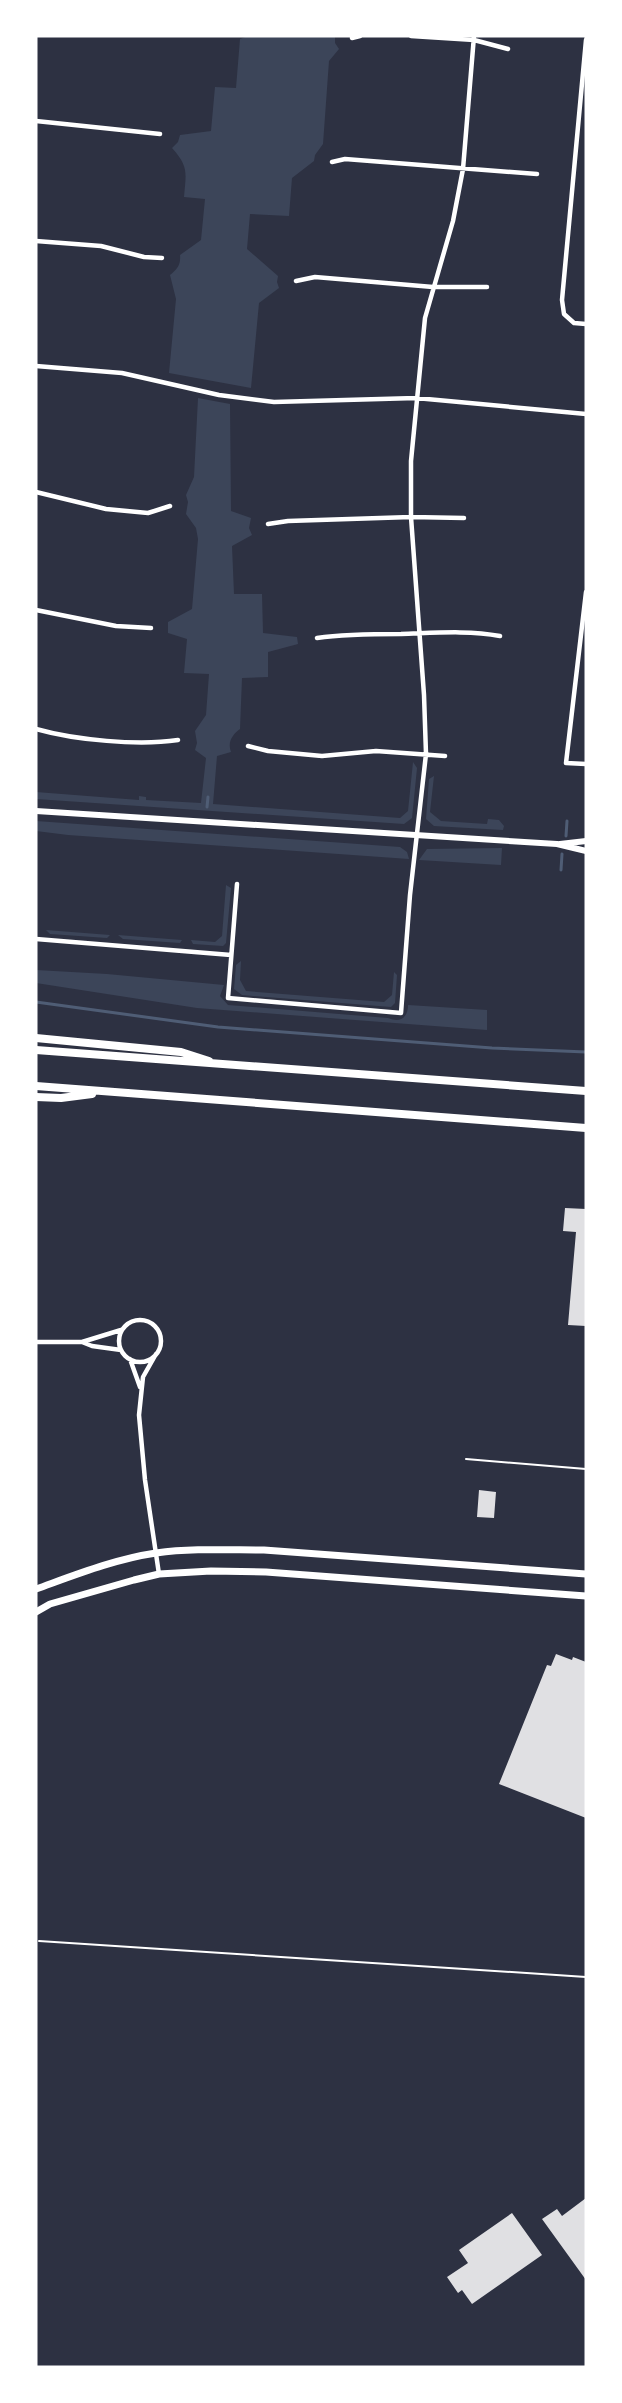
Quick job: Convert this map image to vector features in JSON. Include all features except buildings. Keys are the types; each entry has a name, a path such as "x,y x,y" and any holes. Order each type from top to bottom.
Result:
{"highway":[{"path":"36,1038 181,1052 227,1066"},
{"path":"36,1050 586,1091"},
{"path":"36,1086 586,1128"},
{"path":"36,1097 62,1098 110,1092"}],"main road":[{"path":"36,1589 81,1572 155,1553 217,1550 264,1550 586,1574"},
{"path":"36,1612 50,1604 79,1595 159,1575 212,1571 266,1572 586,1596"}],"street":[{"path":"352,38 360,36"},
{"path":"411,36 474,38 508,49"},
{"path":"237,884 228,998 401,1013 410,895 426,754 411,517 411,461 425,318 453,220 463,169 474,38"},
{"path":"586,40 562,300 564,314 574,323 586,324"},
{"path":"36,121 160,134"},
{"path":"332,162 345,159 537,174"},
{"path":"36,241 101,246 144,257 162,258"},
{"path":"296,281 315,277 433,287 487,287"},
{"path":"36,366 122,373 219,395 274,402 416,398 586,414"},
{"path":"36,492 106,509 148,513 170,506"},
{"path":"268,524 288,521 411,517 464,518"},
{"path":"586,592 566,763 586,764"},
{"path":"36,610 116,627 151,628"},
{"path":"317,638 335,635 419,633 485,633 500,636"},
{"path":"578,649 586,649"},
{"path":"36,729 82,737 154,744 178,740"},
{"path":"248,746 268,751 322,756 375,751 445,756"},
{"path":"36,811 418,837 557,844 586,842"},
{"path":"557,844 586,851"},
{"path":"36,939 231,955"},
{"path":"36,1342 82,1342 121,1330 138,1320 151,1323 159,1334 160,1341 140,1387"},
{"path":"121,1330 119,1340 121,1350 130,1359 140,1387 141,1445 159,1575"},
{"path":"82,1342 92,1346 121,1350"},
{"path":"130,1359 144,1361 156,1354"}],"lane":[{"path":"466,1459 586,1469"},
{"path":"39,1941 586,1977"}],"shaded area":[{"path":"248,36 335,36 335,43 339,49 329,61 323,144 315,155 314,161 292,178 289,216 250,214 247,249 278,276 279,288 259,303 251,388 169,373 176,299 170,275 180,262 180,255 201,240 205,199 184,197 184,166 172,148 178,142 180,135 211,131 215,87 236,88 240,39"},
{"path":"198,398 230,404 231,511 251,518 249,528 252,535 232,546 234,594 262,594 263,633 297,637 298,644 268,652 268,677 242,678 240,729 231,739 231,752 217,756 213,804 400,818 408,811 413,762 417,768 412,818 404,824 36,799 36,792 139,800 139,796 146,797 146,800 201,803 206,758 195,750 197,743 195,731 206,715 209,674 184,673 187,639 168,633 168,622 192,609 198,539 196,528 186,514 188,502 186,495 194,477"},
{"path":"434,776 430,812 441,821 487,824 488,819 499,820 504,826 503,830 434,826 426,819 429,779"},
{"path":"36,821 400,847 407,852 409,859 68,835 36,831"},
{"path":"502,848 501,865 419,860 427,849"},
{"path":"226,885 231,888 226,943 223,946 193,944 191,940 215,942 222,936"},
{"path":"46,930 110,935 107,938 50,934"},
{"path":"118,935 182,940 180,943 123,939"},
{"path":"241,961 240,980 246,991 384,1002 392,995 394,972 397,975 395,1003 391,1007 242,995 234,989 236,965"},
{"path":"36,970 224,985 220,996 228,1005 396,1020 405,1016 408,1005 487,1010 487,1030 197,1008 36,983"}],"waterway":[{"path":"207,807 208,797"},
{"path":"566,836 567,821"},
{"path":"561,870 562,854"},
{"path":"36,1002 218,1027 492,1048 586,1052"}]}
